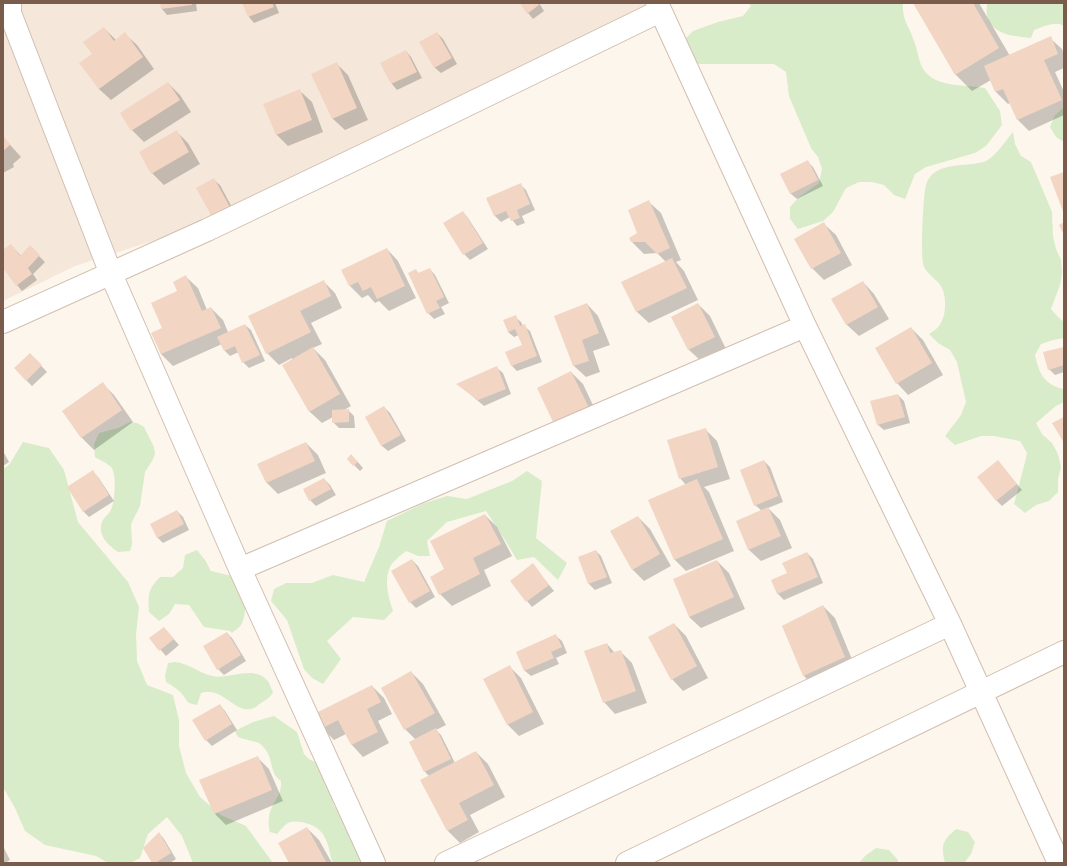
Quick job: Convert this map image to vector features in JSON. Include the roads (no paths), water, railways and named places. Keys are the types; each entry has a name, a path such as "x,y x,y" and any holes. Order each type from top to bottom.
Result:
{"street":[{"path":"10,3 10,13 110,274 240,569 374,863"},
{"path":"3,322 214,226 380,147 659,7 805,326 950,624 980,693 1059,863"},
{"path":"240,569 805,326"},
{"path":"446,863 950,624"},
{"path":"634,862 1064,652"}]}
